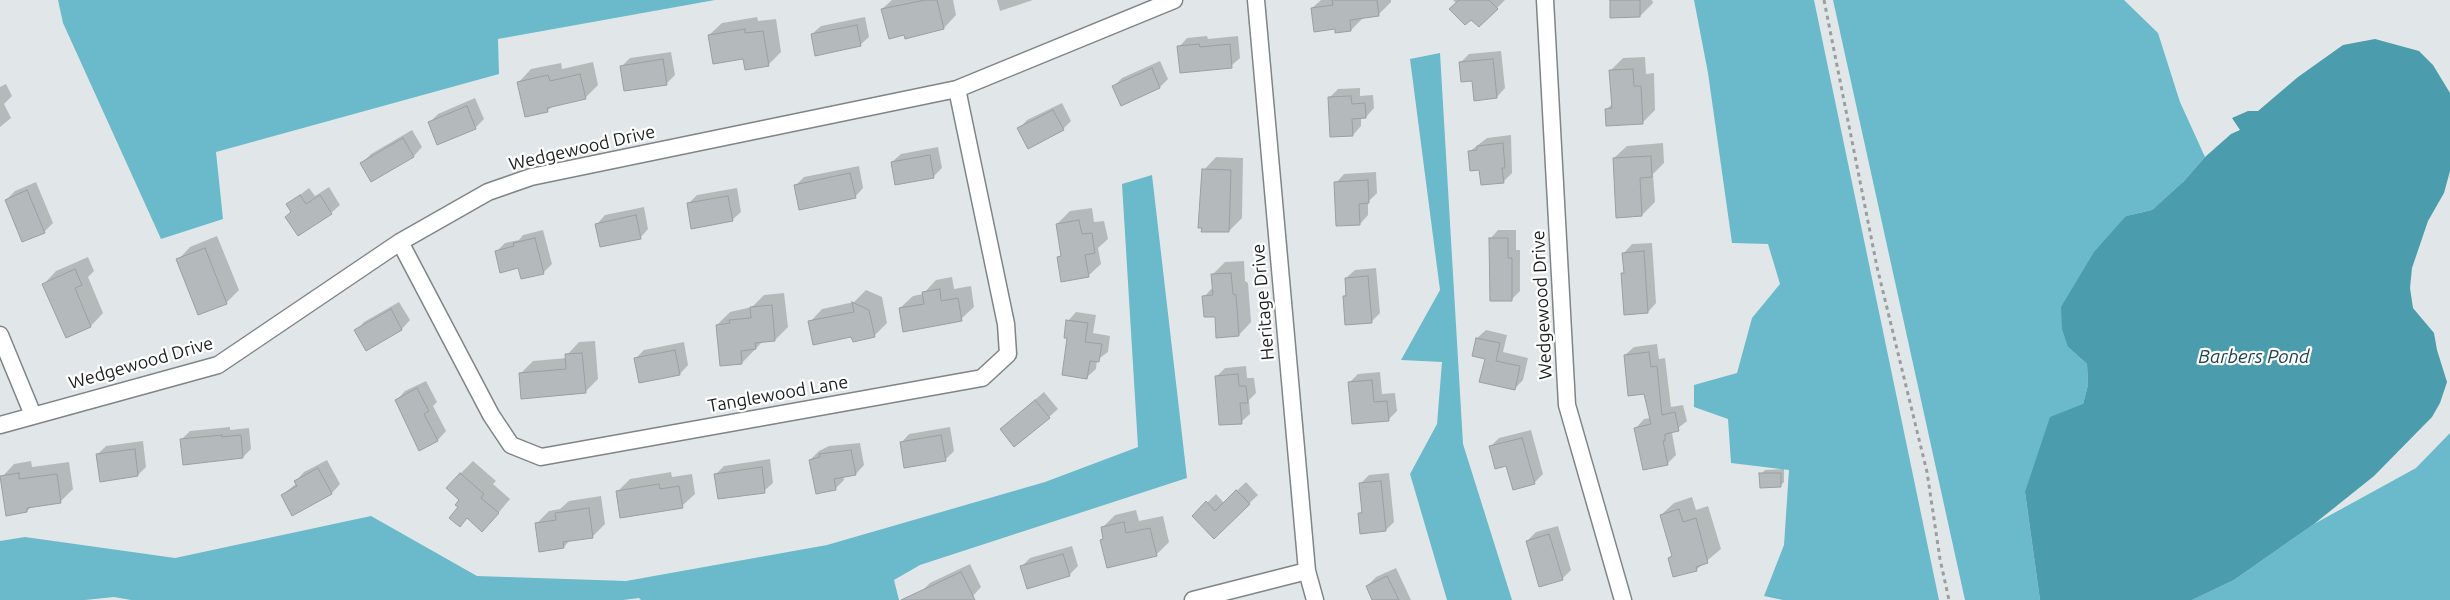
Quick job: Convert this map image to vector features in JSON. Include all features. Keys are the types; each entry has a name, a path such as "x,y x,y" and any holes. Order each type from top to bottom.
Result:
{"street":[{"name":"Wedgewood Drive","path":"0,424 218,365 400,242 488,192 531,177 957,89 1174,0"},
{"name":"Heritage Drive","path":"1256,0 1307,572 1315,600"},
{"name":"Wedgewood Drive","path":"1544,0 1567,405 1623,600"},
{"name":"Tanglewood Lane","path":"400,242 491,415 511,446 542,457 982,378 1008,354 1006,324 957,89"},
{"path":"0,335 32,415"},
{"path":"1193,600 1307,572"}],"path":[{"path":"1824,0 1877,267 1927,472 1940,559 1949,600"}],"shaded area":[{"path":"58,0 715,0 498,39 499,74 216,152 223,219 161,239 63,23"},
{"path":"1694,0 1814,0 1939,600 1783,600 1764,596 1784,545 1789,470 1731,463 1728,419 1694,407 1694,385 1737,373 1752,318 1780,284 1768,244 1732,243 1708,73"},
{"path":"1833,0 2124,0 2158,33 2180,102 2205,157 2184,181 2152,210 2126,216 2068,347 2087,364 2088,385 2083,404 2025,492 2040,600 1965,600"},
{"path":"1440,53 1463,444 1512,600 1447,600 1410,474 1437,424 1442,362 1401,360 1440,290 1410,59"},
{"path":"1152,175 1187,478 920,565 894,580 899,600 641,600 639,598 623,600 131,600 114,597 85,600 0,600 0,541 25,537 175,558 371,516 477,576 626,581 827,545 1045,482 1138,447 1122,184"},
{"path":"2450,433 2450,600 2192,600 2234,580 2314,524 2416,468"}],"water":[{"name":"Barbers Pond","path":"2375,39 2419,51 2433,65 2450,93 2450,171 2444,193 2428,221 2412,268 2410,288 2413,308 2434,333 2447,382 2440,403 2432,417 2374,476 2314,524 2234,580 2192,600 2040,600 2025,492 2050,417 2083,404 2088,385 2087,364 2068,347 2062,329 2061,307 2094,252 2126,216 2152,210 2184,181 2205,157 2231,134 2240,130 2232,118 2248,111 2258,111 2298,77 2343,45"}],"building":[{"path":"925,0 937,0 944,29 905,39 904,35 889,39 881,9"},
{"path":"1332,0 1377,0 1379,16 1350,20 1351,31 1335,33 1335,29 1314,32 1311,8 1333,5"},
{"path":"1459,0 1489,0 1498,9 1479,27 1471,20 1465,25 1449,9"},
{"path":"1610,0 1640,0 1640,17 1610,18"},
{"path":"857,25 861,46 815,56 811,34"},
{"path":"745,29 745,33 763,31 769,66 745,70 743,59 713,64 708,35"},
{"path":"1199,44 1200,47 1230,44 1232,68 1180,73 1177,46"},
{"path":"663,59 667,85 624,91 620,66"},
{"path":"1493,59 1497,98 1474,101 1472,81 1461,82 1459,62"},
{"path":"1152,68 1160,88 1121,106 1112,86"},
{"path":"1633,69 1634,86 1641,86 1643,124 1606,126 1605,109 1612,108 1609,70"},
{"path":"580,74 586,99 547,108 548,112 525,117 517,82 548,75 550,81"},
{"path":"1351,96 1352,104 1365,103 1366,118 1352,119 1353,136 1330,137 1328,97"},
{"path":"467,106 476,129 437,145 428,122"},
{"path":"1053,110 1064,130 1028,149 1017,128"},
{"path":"403,138 414,157 371,182 360,163"},
{"path":"1503,143 1505,168 1502,168 1504,183 1481,185 1479,170 1470,171 1468,151 1477,150 1477,146"},
{"path":"930,155 934,178 895,185 891,162"},
{"path":"1651,156 1652,177 1640,178 1642,216 1616,218 1613,158"},
{"path":"1202,169 1231,170 1229,232 1201,232 1202,228 1198,228"},
{"path":"850,173 856,198 799,210 794,185"},
{"path":"1368,180 1369,203 1359,204 1360,225 1336,226 1334,182"},
{"path":"27,190 45,233 22,242 5,200"},
{"path":"300,195 306,204 320,195 332,214 298,236 285,217 291,212 286,204"},
{"path":"728,196 733,221 691,229 687,203"},
{"path":"636,215 641,239 600,247 595,224"},
{"path":"1079,220 1082,234 1092,233 1095,253 1085,255 1089,277 1061,282 1057,257 1061,256 1056,224"},
{"path":"535,238 544,274 521,279 518,268 500,273 495,251 514,246 513,243"},
{"path":"1489,238 1508,238 1508,258 1512,258 1512,301 1490,301"},
{"path":"205,248 227,304 198,315 176,259"},
{"path":"1644,251 1648,313 1624,315 1621,273 1624,273 1622,253"},
{"path":"75,269 82,285 75,288 91,327 66,338 42,284"},
{"path":"1231,273 1233,294 1236,295 1239,336 1216,338 1215,317 1204,317 1202,296 1213,295 1211,274"},
{"path":"1368,276 1372,323 1345,325 1343,296 1346,296 1345,278"},
{"path":"940,289 941,301 958,298 962,321 903,332 899,308 924,304 922,292"},
{"path":"852,302 869,310 875,337 853,342 851,337 813,345 808,321 854,312"},
{"path":"772,305 775,341 755,343 756,349 741,351 742,364 720,366 716,325 730,323 729,320 751,318 750,307"},
{"path":"391,309 402,330 366,351 354,330"},
{"path":"1066,320 1088,323 1085,342 1102,344 1099,362 1090,361 1087,379 1062,375 1067,338 1064,338"},
{"path":"1476,338 1500,343 1496,361 1520,366 1515,390 1479,382 1485,359 1472,356"},
{"path":"675,350 680,375 639,383 634,358"},
{"path":"1649,352 1651,367 1657,366 1662,415 1675,412 1679,431 1665,434 1665,441 1663,441 1668,465 1643,470 1634,428 1651,424 1644,394 1628,396 1624,355"},
{"path":"582,353 586,393 521,399 519,373 566,369 565,354"},
{"path":"1238,374 1239,386 1246,386 1248,403 1240,403 1242,424 1219,425 1215,376"},
{"path":"1372,380 1374,402 1387,401 1389,421 1352,424 1348,382"},
{"path":"417,388 429,411 424,414 438,441 419,451 395,400"},
{"path":"1035,400 1050,418 1014,447 1000,429"},
{"path":"222,435 222,437 241,435 243,458 183,465 180,439"},
{"path":"941,435 946,461 904,468 900,442"},
{"path":"1522,438 1535,484 1513,490 1506,466 1495,469 1489,446"},
{"path":"135,449 138,476 100,482 96,454"},
{"path":"851,450 856,475 834,479 836,490 816,494 809,460 820,457 819,454"},
{"path":"762,467 765,493 718,499 714,474"},
{"path":"318,468 332,494 292,516 281,495 297,486 294,481"},
{"path":"19,473 19,479 57,474 61,503 27,508 27,512 6,516 0,476"},
{"path":"460,473 484,494 481,498 499,513 482,532 467,518 460,527 449,518 458,507 455,505 459,500 446,488"},
{"path":"1759,473 1781,473 1781,487 1760,488"},
{"path":"1381,481 1386,531 1360,534 1358,513 1362,513 1359,483"},
{"path":"659,484 660,489 679,486 683,508 620,518 616,491"},
{"path":"1236,490 1250,504 1214,539 1192,516 1206,501 1215,511"},
{"path":"589,508 593,538 563,542 564,548 539,552 535,523 556,520 555,513"},
{"path":"1679,509 1683,522 1696,518 1708,563 1696,567 1697,571 1673,577 1668,558 1672,556 1660,515"},
{"path":"1124,522 1126,533 1150,528 1157,556 1107,568 1100,540 1103,539 1101,527"},
{"path":"1549,534 1563,580 1539,587 1526,541"},
{"path":"1063,554 1070,576 1027,589 1020,566"},
{"path":"961,572 975,600 901,600"},
{"path":"1387,576 1399,600 1372,600 1366,586"}]}
